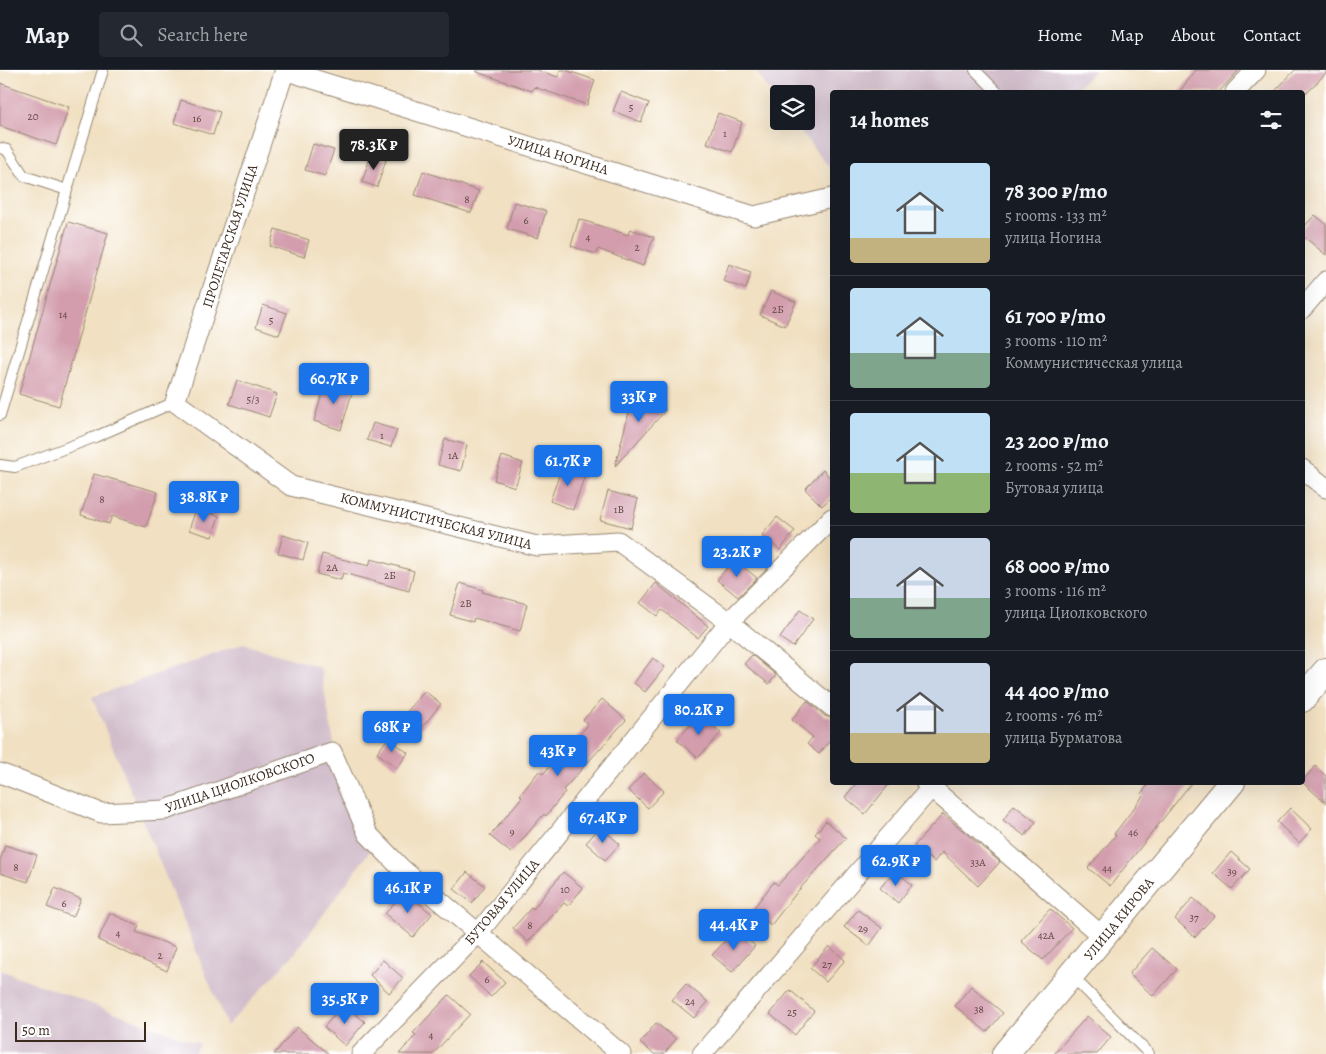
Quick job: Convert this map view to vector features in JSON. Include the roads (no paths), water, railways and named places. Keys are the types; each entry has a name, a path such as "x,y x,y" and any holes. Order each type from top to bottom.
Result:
{"main road":[{"path":"1305,696 1326,671"},
{"name":"УЛИЦА КИРОВА","path":"1005,1054 1230,785"}],"street":[{"name":"УЛИЦА НОГИНА","path":"285,70 754,216 830,198"},
{"name":"ПРОЛЕТАРСКАЯ УЛИЦА","path":"175,402 285,70"},
{"path":"1237,90 1256,70"},
{"path":"1305,306 1326,281"},
{"name":"КОММУНИСТИЧЕСКАЯ УЛИЦА","path":"175,402 291,486 537,546 618,541 729,622 830,705"},
{"path":"1305,471 1326,488"},
{"name":"БУТОВАЯ УЛИЦА","path":"361,1054 479,932 729,622 830,520"},
{"name":"УЛИЦА ЦИОЛКОВСКОГО","path":"0,773 101,813 165,810 332,752 368,834 402,869 479,932 621,1054"},
{"path":"702,1054 930,785"},
{"path":"932,785 1103,937"}],"lane":[{"path":"0,415 102,70"},
{"path":"975,70 995,90"},
{"path":"0,148 7,150 24,176 67,190"},
{"path":"0,465 15,467 95,437 175,402"},
{"path":"1072,976 1149,1054"}]}
